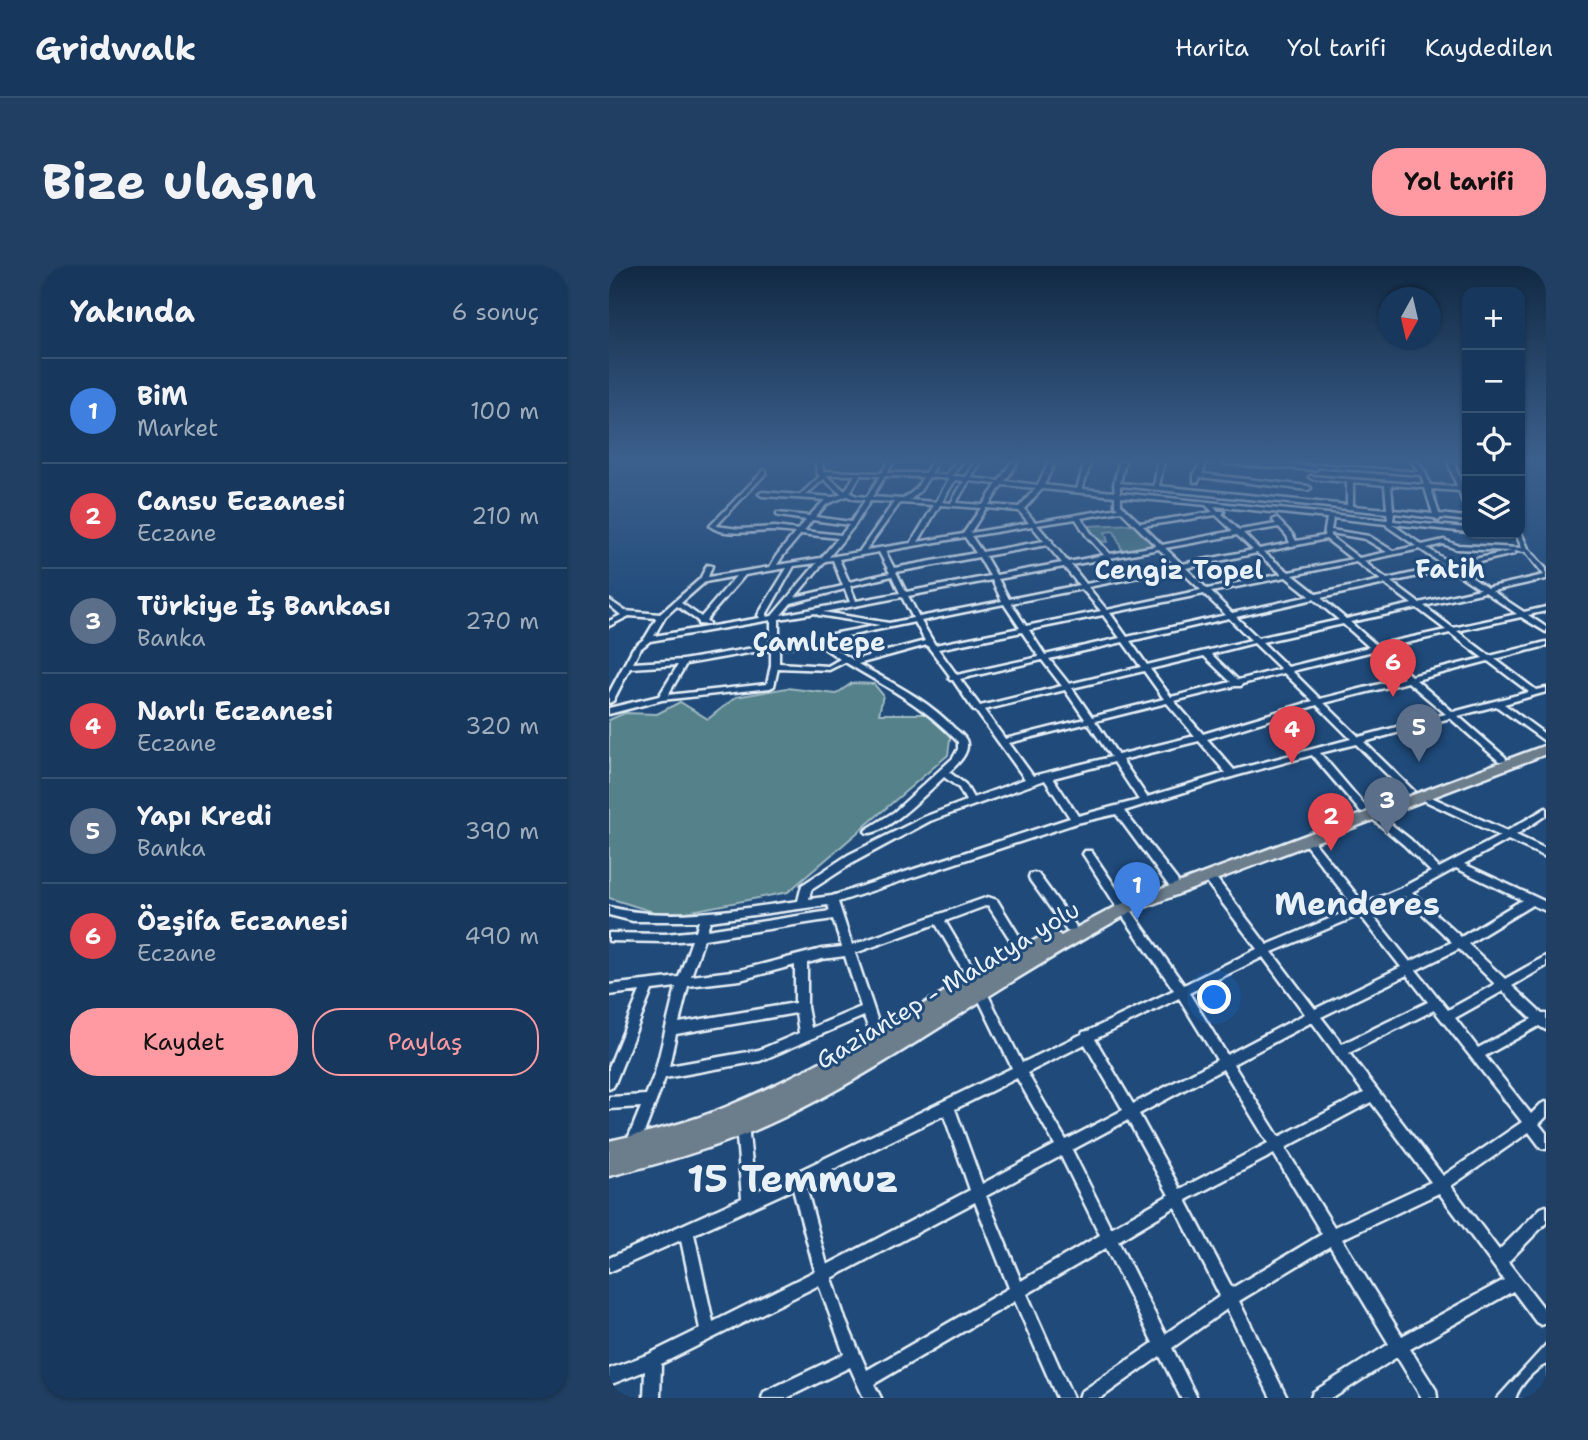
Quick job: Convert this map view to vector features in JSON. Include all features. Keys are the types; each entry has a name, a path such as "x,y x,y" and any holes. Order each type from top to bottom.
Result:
{"highway":[{"name":"Gaziantep - Malatya yolu","path":"1416,794 1546,740"},
{"name":"Gaziantep - Malatya yolu","path":"609,1166 631,1163 696,1143 786,1105 890,1049 979,988 1024,952 1173,883 1546,749"},
{"name":"Gaziantep - Malatya yolu","path":"609,1151 692,1129 776,1095 979,988 1122,906 1308,841 1367,812"}],"street":[{"path":"724,515 713,526 720,530 775,529 843,537"},
{"path":"786,515 853,524"},
{"path":"772,569 779,556 815,515"},
{"path":"609,710 662,698 770,686 775,665 775,617 843,537 858,515"},
{"path":"862,552 890,515"},
{"path":"914,543 931,515"},
{"path":"966,534 980,515"},
{"path":"1026,515 1104,612 1168,699 1232,774"},
{"path":"703,580 1085,515"},
{"path":"1128,515 1232,614 1255,641 1416,794 1546,853"},
{"path":"1139,525 1206,515"},
{"path":"1220,515 1259,552 1316,597 1502,759"},
{"path":"1272,515 1290,535 1294,544"},
{"path":"1315,515 1462,529"},
{"path":"1388,522 1391,515"},
{"path":"1424,515 1462,518"},
{"path":"1077,516 1088,534 1108,556"},
{"path":"1328,534 1330,516"},
{"path":"1437,516 1439,527"},
{"path":"1388,522 1546,630"},
{"path":"648,639 1161,548 1278,524"},
{"path":"966,534 1043,657 1089,718 1145,801"},
{"path":"1328,534 1535,693"},
{"path":"630,666 683,662 918,621 1259,552 1328,534 1367,537 1391,552"},
{"path":"977,709 1255,641 1346,623 1546,575 1522,539"},
{"path":"789,601 892,573 1050,542"},
{"path":"775,665 829,668 847,661 1104,612 1444,542 1456,547 1528,550"},
{"path":"881,549 931,645 1031,780"},
{"path":"953,678 1316,597 1385,579 1528,550"},
{"path":"835,557 854,604"},
{"path":"764,619 762,615 792,565"},
{"path":"609,701 638,648 648,639 662,616 703,580 709,566"},
{"path":"701,622 742,573"},
{"path":"609,602 615,609 627,614 662,616"},
{"path":"677,603 701,622 715,628"},
{"path":"1003,742 1089,718 1238,684 1374,648 1546,609"},
{"path":"809,612 893,625"},
{"path":"609,624 627,614"},
{"path":"817,640 847,661 898,687 962,741 957,760 897,814 870,831"},
{"path":"802,905 806,888 852,859 927,819 1031,780 1203,737 1319,702 1546,644"},
{"path":"1206,653 1238,684"},
{"path":"662,698 683,662"},
{"path":"609,909 633,916 706,917 832,900 1076,820 1118,810 1232,774 1316,754 1546,690"},
{"path":"1497,703 1546,740"},
{"path":"1316,754 1367,812 1407,842 1437,872"},
{"path":"943,772 962,786 971,802"},
{"path":"1047,776 1076,820"},
{"path":"1118,810 1173,883"},
{"path":"609,1265 797,1180 1266,950 1405,891 1507,836 1546,811"},
{"path":"1308,841 1546,1143"},
{"path":"1088,854 1182,992 1430,1396"},
{"path":"1456,864 1546,907"},
{"path":"1034,877 1071,929"},
{"path":"1209,877 1541,1317"},
{"path":"1405,891 1544,1020 1476,1055"},
{"path":"832,900 878,1040"},
{"path":"609,1377 653,1360 823,1275 1226,1064 1314,1015 1460,943 1531,900"},
{"path":"609,990 740,975 801,962 822,954 849,951 980,903 993,903 1024,952"},
{"path":"609,937 665,938 700,935 837,914"},
{"path":"631,1147 661,1073 683,982 706,917"},
{"path":"939,920 979,988 1189,1398"},
{"path":"1447,1017 1546,961"},
{"path":"801,962 801,1007 806,1036"},
{"path":"609,1083 647,987"},
{"path":"1341,1051 1434,1004"},
{"path":"671,1030 801,1007"},
{"path":"661,1073 760,1055 869,1009"},
{"path":"1087,1036 1132,1112 1230,1298 1279,1398"},
{"path":"864,1381 1177,1198 1374,1094"},
{"path":"609,1103 648,1101"},
{"path":"947,1106 977,1195 1017,1293 1065,1398"},
{"path":"1087,1398 1230,1298 1332,1236 1442,1184 1530,1124 1546,1108"},
{"path":"742,1125 749,1200"},
{"path":"797,1180 823,1275 852,1358 873,1398"},
{"path":"1499,1261 1546,1213"},
{"path":"686,1230 708,1332"},
{"path":"1318,1398 1400,1346 1515,1282"},
{"path":"770,1398 852,1358"},
{"path":"652,1398 653,1360"},
{"path":"1526,1398 1546,1375"}],"green space":[{"path":"1134,524 1156,546 1123,552 1114,531 1105,532 1108,542 1096,541 1088,526"},
{"path":"852,683 874,684 883,695 879,714 925,714 951,732 948,755 788,892 666,916 609,898 609,720 625,713 657,714 680,702 708,719 736,697 787,688 836,694"}],"railway":[{"path":"1496,1398 1546,1343"}],"place":[{"name":"Özşifa Eczanesi","path":"1393,697"},
{"name":"Yapı Kredi","path":"1419,762"},
{"name":"Narlı Eczanesi","path":"1292,764"},
{"name":"Türkiye İş Bankası","path":"1387,835"},
{"name":"Cansu Eczanesi","path":"1331,851"},
{"name":"BiM","path":"1137,920"}],"district":[{"name":"Fatih","path":"1450,568"},
{"name":"Cengiz Topel","path":"1179,569"},
{"name":"Çamlıtepe","path":"819,641"},
{"name":"Menderes","path":"1357,903"},
{"name":"15 Temmuz","path":"793,1178"}]}
